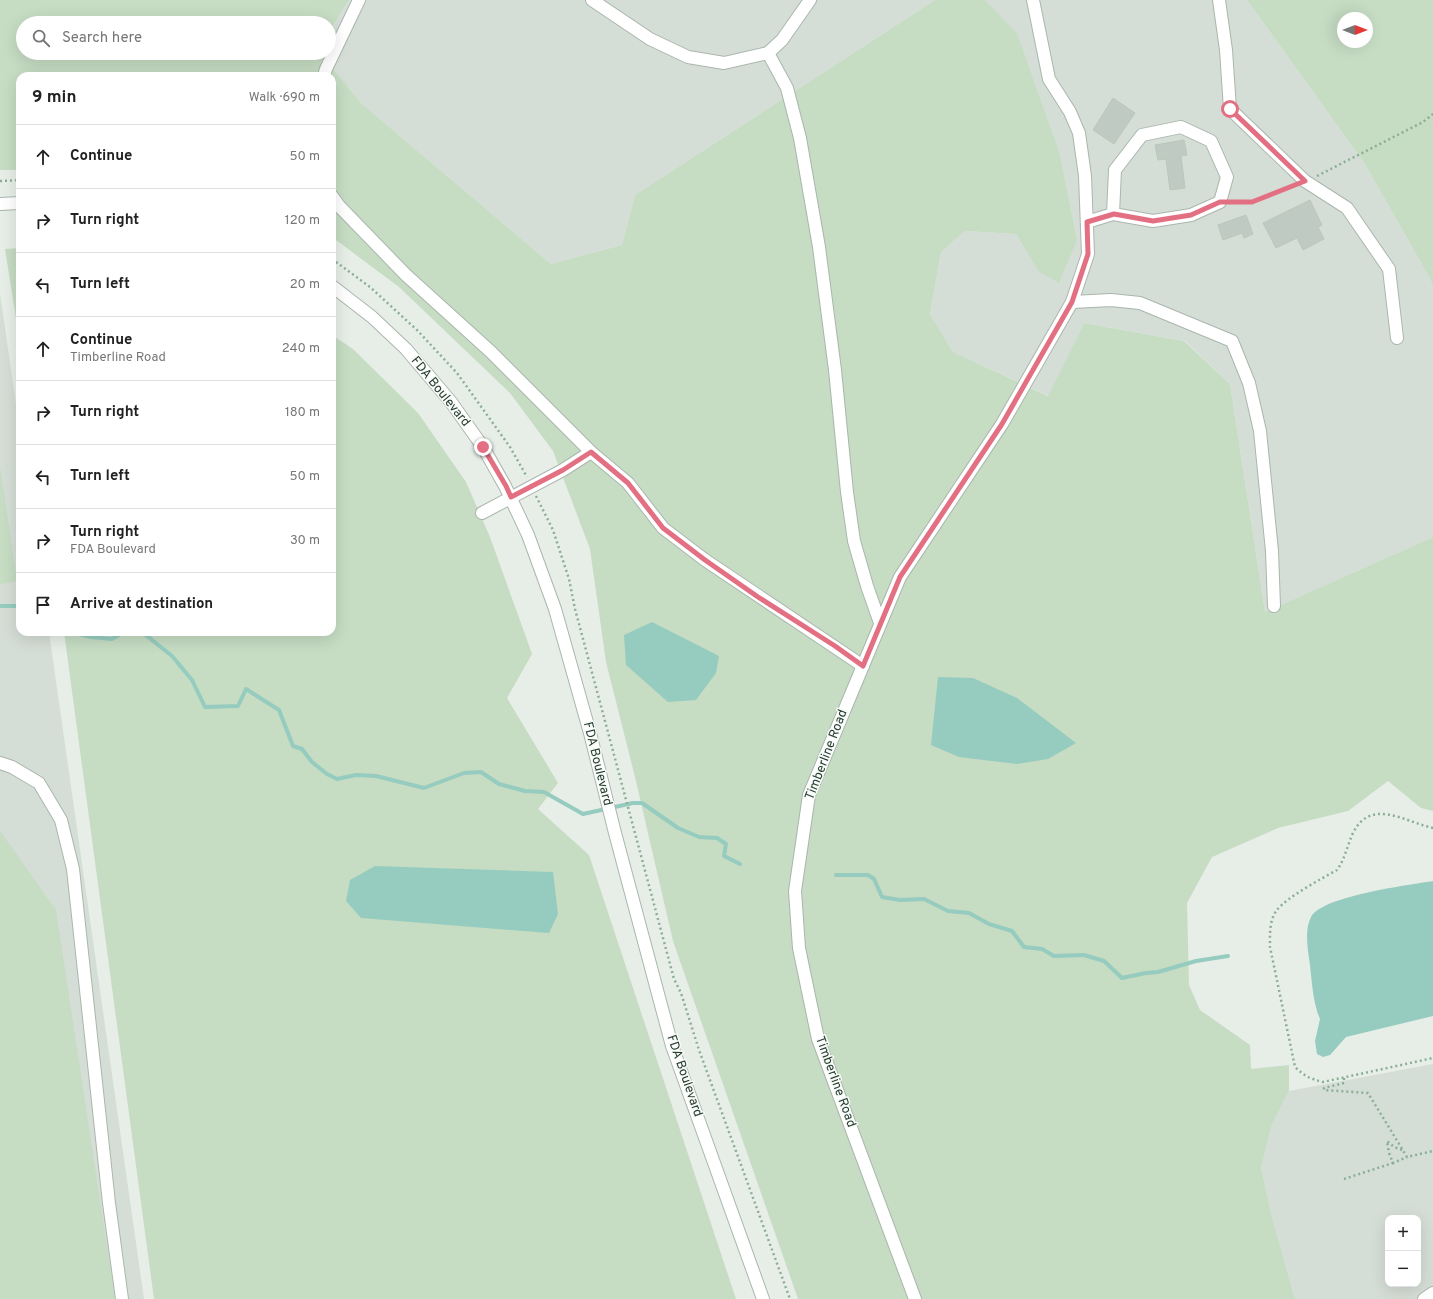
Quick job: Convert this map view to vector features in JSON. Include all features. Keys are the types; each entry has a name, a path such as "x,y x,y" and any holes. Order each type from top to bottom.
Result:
{"street":[{"path":"336,48 359,0"},
{"path":"592,0 650,39 688,57 724,62 768,53 782,40 810,0"},
{"path":"1033,0 1049,79 1070,112 1079,133 1087,222 1114,214 1153,221 1191,215 1220,202 1227,177 1210,141 1181,127 1142,136 1115,170 1114,214"},
{"path":"1219,0 1226,50 1230,109 1305,181 1347,208 1389,269 1397,338"},
{"path":"768,53 787,88 800,138 819,247 834,362 847,492 854,541 867,586 880,623"},
{"path":"325,72 330,60"},
{"path":"336,202 406,275 491,352 591,452 628,483 663,528 705,560 758,597 835,646 863,666"},
{"path":"0,204 16,203"},
{"name":"Timberline Road","path":"915,1299 818,1039 799,948 795,891 809,795 900,577 1002,424 1072,302 1088,254 1087,222"},
{"name":"FDA Boulevard","path":"336,289 372,317 406,349 451,402 483,447 506,486 528,535 554,609 590,733 672,1046 763,1299"},
{"path":"1072,302 1112,300 1140,303 1232,341 1249,383 1260,431 1272,551 1274,606"},
{"path":"482,513 563,470 591,452"},
{"path":"0,763 12,767 39,783 61,820 73,870 108,1195 122,1299"},
{"path":"1424,1299 1433,1293"}],"path":[{"path":"1220,202 1252,202 1305,181 1424,122 1433,114"},
{"path":"0,181 16,180"},
{"path":"574,605 674,979 681,993 699,1050 790,1299"},
{"path":"1433,828 1382,813 1371,815 1364,819 1355,829 1341,864 1337,870 1292,898 1276,911 1270,933 1270,947 1295,1067 1302,1074 1314,1080 1323,1082 1433,1058"},
{"path":"1344,1078 1344,1083 1324,1088 1324,1090 1368,1093 1407,1157"},
{"path":"1393,1163 1389,1153 1387,1141 1394,1147 1403,1150"},
{"path":"1344,1179 1407,1157 1433,1151"}],"shaded area":[{"path":"0,0 349,0 336,21 336,16 16,16 16,60 326,60 336,72 16,72 16,170 0,170"},
{"path":"349,0 935,0 635,195 622,245 551,264 362,104 326,60 336,60 336,21"},
{"path":"935,0 985,0 1017,33 1060,154 1077,240 1059,283 1038,271 1016,234 965,231 941,252 930,314 953,352 1048,396 1084,323 1184,341 1230,384 1265,612 1433,537 1433,811 1421,808 1388,781 1348,811 1278,828 1212,857 1187,903 1189,985 1200,1010 1250,1045 1251,1069 1289,1065 1289,1091 1272,1125 1261,1168 1272,1217 1295,1299 798,1299 673,941 635,777 606,662 590,549 553,451 510,393 399,287 336,240 336,72 362,104 551,264 622,245 635,195"},
{"path":"985,0 1247,0 1365,164 1433,286 1433,537 1265,612 1230,384 1185,341 1084,323 1049,396 953,352 930,314 941,252 965,231 1016,234 1038,271 1077,240 1060,154 1017,34"},
{"path":"1247,0 1433,0 1433,286 1365,164"},
{"path":"16,248 16,319 5,249"},
{"path":"0,293 16,404 16,636 50,636 144,1299 0,1299"},
{"path":"336,338 353,349 418,413 466,482 490,537 532,654 507,698 558,783 538,809 589,855 736,1299 154,1299 65,636 336,636"},
{"path":"0,466 16,581 0,584"},
{"path":"652,622 719,656 716,673 696,700 668,702 626,665 624,635"},
{"path":"938,677 973,678 1017,698 1076,743 1048,759 1017,764 959,757 931,745"},
{"path":"0,831 56,910 115,1299 0,1299"},
{"path":"375,866 553,872 558,914 549,933 361,918 346,901 350,880"},
{"path":"1433,881 1433,1016 1346,1037 1330,1055 1323,1057 1317,1054 1315,1041 1320,1019 1313,993 1307,941 1311,917 1318,910 1331,903 1348,897"},
{"path":"1433,1064 1433,1299 1295,1299 1272,1217 1261,1168 1272,1125 1289,1091"}],"building":[{"path":"1113,98 1135,113 1114,144 1093,130"},
{"path":"1184,140 1187,155 1181,156 1185,188 1170,190 1166,159 1158,160 1155,145"},
{"path":"1310,200 1322,225 1318,227 1324,239 1303,250 1297,238 1276,248 1263,223"},
{"path":"1246,215 1253,234 1244,238 1242,233 1223,240 1218,225"}],"waterway":[{"path":"0,606 16,606"},
{"path":"87,636 112,639 117,636"},
{"path":"147,636 172,656 192,680 205,707 238,706 246,689 279,710 293,746 302,749 312,762 327,774 337,779 356,775 376,776 424,788 464,773 481,772 499,784 525,791 544,792 583,814 633,803 642,803 678,828 699,837 717,838 726,844 724,856 740,864"},
{"path":"836,875 868,875 874,879 882,897 900,900 924,899 948,911 969,913 989,924 1012,931 1024,947 1042,949 1054,956 1084,955 1104,961 1122,978 1158,972 1196,961 1228,956"}],"route":[{"path":"483,447 511,497 563,470 591,452 628,483 663,528 705,560 758,597 835,646 863,666 900,577 1002,424 1072,302 1088,254 1087,222 1114,214 1153,221 1191,215 1220,202 1252,202 1305,181 1230,109"}]}
